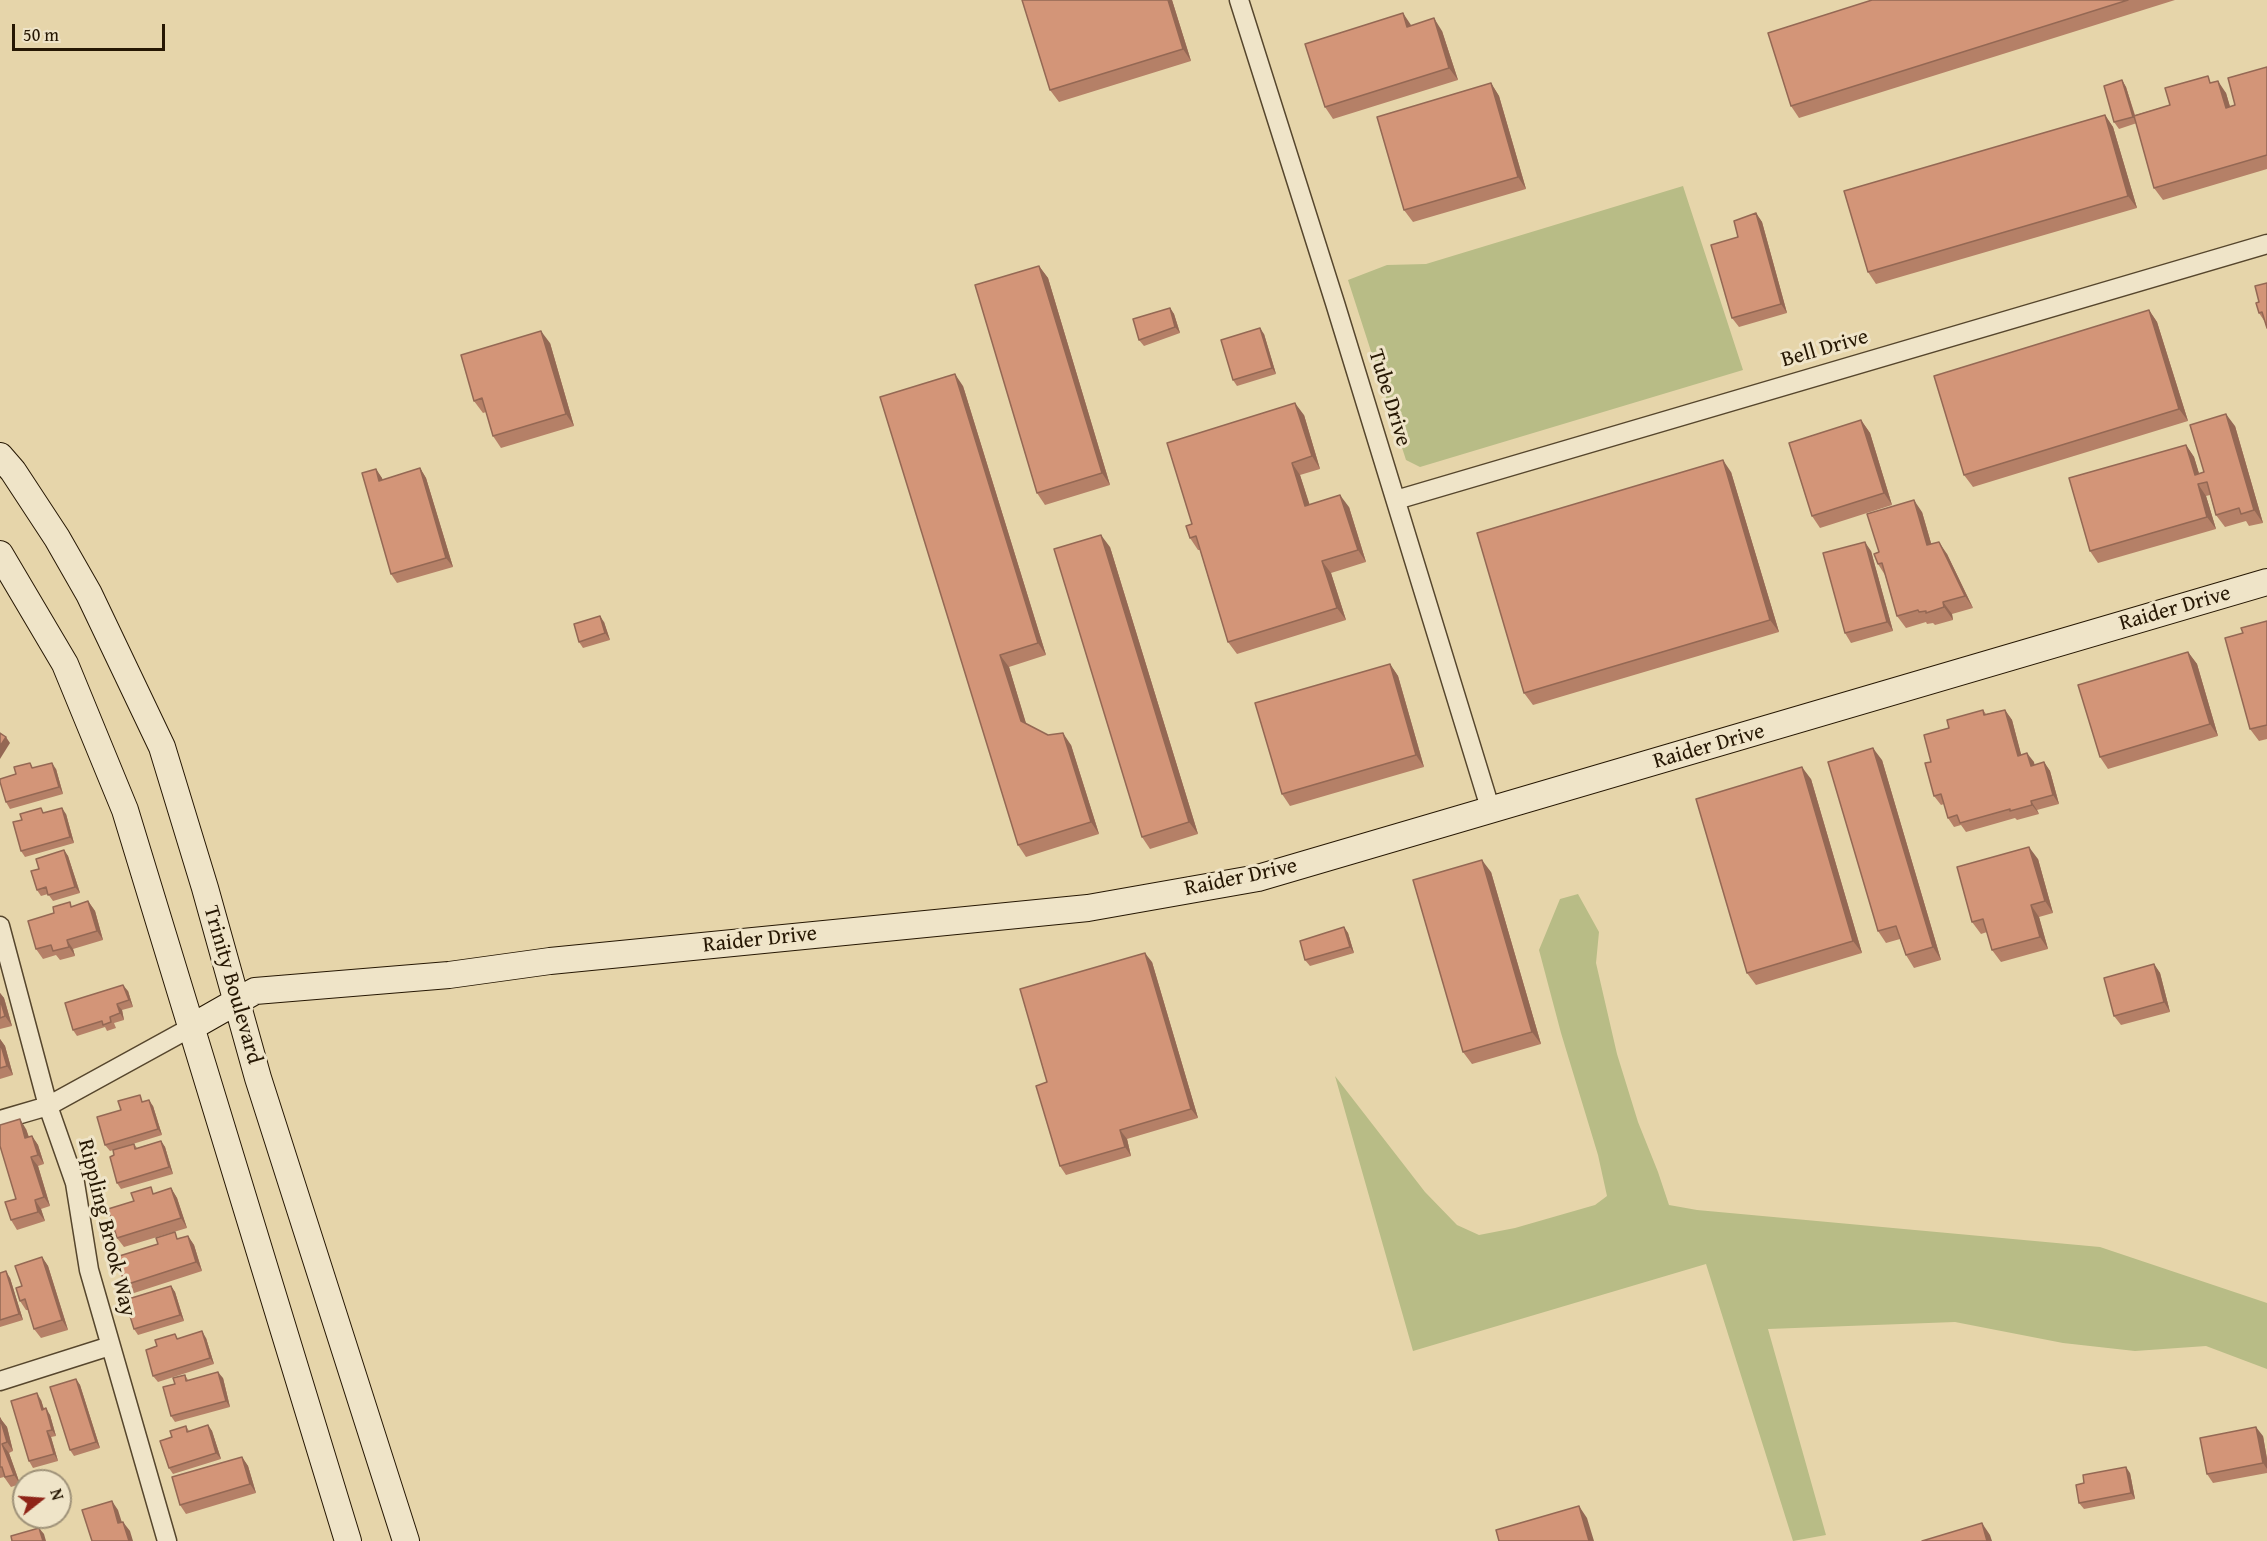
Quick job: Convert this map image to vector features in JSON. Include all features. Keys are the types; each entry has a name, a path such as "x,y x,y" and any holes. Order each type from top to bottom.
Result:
{"main road":[{"name":"Trinity Boulevard","path":"0,456 13,471 57,537 89,594 162,747 258,1078 406,1541"},
{"path":"0,554 65,664 120,800 348,1541"},
{"name":"Raider Drive","path":"190,1028 255,991 449,975 550,961 1088,908 1258,878 1491,812 2267,582"}],"street":[{"name":"Tube Drive","path":"1239,0 1491,812"},
{"name":"Bell Drive","path":"1396,500 2267,244"},
{"name":"Rippling Brook Way","path":"0,926 48,1106 75,1183 89,1270 168,1541"},
{"path":"0,1120 48,1106 190,1028"},
{"path":"0,1381 110,1346"}],"green space":[{"path":"1683,186 1743,370 1420,467 1406,460 1348,280 1387,265 1426,264"},
{"path":"1578,894 1599,932 1596,963 1617,1054 1638,1122 1669,1205 1697,1210 2100,1247 2267,1303 2267,1369 2206,1346 2135,1351 2063,1343 1955,1322 1768,1329 1826,1535 1793,1541 1706,1264 1413,1351 1335,1076 1425,1192 1457,1225 1479,1235 1515,1228 1595,1205 1607,1196 1598,1155 1561,1033 1539,950 1560,899"}],"building":[{"path":"1022,0 1168,0 1183,49 1050,90"},
{"path":"1872,0 2128,0 1791,106 1768,33"},
{"path":"1403,13 1407,27 1434,18 1449,68 1325,107 1305,44"},
{"path":"2267,67 2267,155 2154,188 2134,116 2170,105 2165,88 2208,76 2210,83 2218,81 2226,108 2235,105 2228,78"},
{"path":"2122,80 2133,117 2114,122 2104,86"},
{"path":"1491,83 1518,177 1404,210 1377,117"},
{"path":"2105,115 2128,196 1868,272 1844,191"},
{"path":"1756,213 1781,304 1732,318 1711,245 1738,237 1734,221"},
{"path":"1039,266 1102,473 1037,493 975,285"},
{"path":"2267,283 2267,328 2262,312 2259,313 2256,303 2259,302 2255,286"},
{"path":"1170,308 1175,327 1139,340 1133,319"},
{"path":"2149,310 2179,409 1964,475 1934,376"},
{"path":"1260,328 1272,368 1233,380 1221,340"},
{"path":"541,331 566,414 493,436 482,398 474,401 461,355"},
{"path":"955,374 1038,643 1000,655 1021,721 1048,735 1063,733 1091,822 1018,845 880,397"},
{"path":"1295,403 1312,456 1292,463 1305,506 1340,495 1358,550 1322,561 1337,608 1228,642 1196,536 1190,538 1186,526 1192,524 1167,443"},
{"path":"2226,414 2254,510 2241,514 2239,508 2216,515 2207,482 2198,484 2207,517 2090,551 2069,478 2186,445 2195,475 2204,472 2190,425"},
{"path":"1861,420 1884,493 1812,516 1789,443"},
{"path":"1723,460 1770,620 1524,693 1477,533"},
{"path":"420,468 446,558 391,574 362,473 376,469 379,481"},
{"path":"1914,500 1927,545 1939,542 1965,596 1943,602 1944,607 1926,613 1926,611 1919,612 1918,610 1897,616 1882,563 1878,564 1874,554 1879,552 1867,514"},
{"path":"1101,535 1189,822 1142,837 1054,549"},
{"path":"1865,542 1887,622 1845,633 1823,553"},
{"path":"600,616 605,633 579,642 574,624"},
{"path":"2267,621 2267,725 2250,729 2225,638 2243,633 2241,628"},
{"path":"2188,652 2210,724 2100,757 2078,685"},
{"path":"1390,664 1416,755 1282,794 1255,703"},
{"path":"1983,710 1984,715 2005,710 2018,756 2027,753 2031,766 2044,762 2053,795 2031,801 2032,805 1960,823 1957,815 1948,818 1941,794 1934,796 1925,763 1931,762 1924,735 1949,728 1947,720"},
{"path":"0,733 6,737 0,746"},
{"path":"1873,748 1933,947 1906,955 1896,926 1878,931 1828,762"},
{"path":"30,763 32,768 52,763 59,787 6,802 0,779 16,774 14,767"},
{"path":"1802,767 1853,941 1747,973 1696,799"},
{"path":"41,808 43,813 62,808 70,837 21,851 13,822 22,820 20,814"},
{"path":"2029,847 2045,901 2031,905 2040,937 1992,950 1983,919 1972,922 1957,867"},
{"path":"64,850 75,887 48,895 46,887 37,890 31,871 39,869 36,859"},
{"path":"1482,860 1532,1032 1463,1052 1413,880"},
{"path":"88,901 97,931 67,940 69,947 53,951 51,945 36,949 28,921 54,913 53,907 70,902 71,907"},
{"path":"1344,927 1350,947 1305,960 1300,941"},
{"path":"1145,953 1191,1109 1120,1130 1125,1147 1060,1166 1036,1086 1047,1082 1020,989"},
{"path":"2154,964 2164,1002 2114,1016 2104,978"},
{"path":"123,985 129,1000 117,1004 120,1013 110,1017 111,1022 103,1025 102,1021 73,1030 65,1003"},
{"path":"0,999 5,1016 0,1018"},
{"path":"0,1042 7,1066 0,1068"},
{"path":"140,1095 142,1102 149,1100 158,1129 105,1145 97,1117 121,1110 118,1101"},
{"path":"20,1119 25,1138 32,1136 38,1155 31,1157 44,1197 35,1200 38,1212 11,1220 5,1202 16,1199 0,1146 0,1125"},
{"path":"161,1141 169,1167 117,1183 110,1157 114,1155 113,1150 134,1144 135,1149"},
{"path":"151,1187 153,1194 171,1188 181,1218 117,1238 108,1209 134,1201 131,1193"},
{"path":"175,1232 177,1239 188,1236 196,1262 125,1285 116,1257 158,1244 156,1238"},
{"path":"42,1257 62,1320 34,1329 25,1299 20,1301 16,1288 22,1286 15,1266"},
{"path":"6,1271 19,1314 0,1320 0,1273"},
{"path":"171,1286 180,1315 134,1329 125,1300"},
{"path":"202,1331 210,1358 153,1376 146,1350 157,1346 155,1340 175,1334 177,1339"},
{"path":"218,1372 226,1401 171,1416 163,1387 175,1384 173,1378 185,1375 186,1381"},
{"path":"76,1379 96,1442 70,1450 50,1387"},
{"path":"37,1393 42,1410 46,1408 52,1430 47,1431 54,1454 29,1461 11,1401"},
{"path":"0,1418 7,1442 2,1444 12,1475 5,1477 0,1467"},
{"path":"208,1425 216,1453 169,1468 160,1441 172,1437 170,1431 186,1426 187,1432"},
{"path":"2256,1427 2263,1463 2207,1474 2200,1438"},
{"path":"242,1457 250,1484 180,1505 172,1477"},
{"path":"2126,1467 2131,1493 2079,1503 2076,1485 2084,1483 2083,1475"},
{"path":"112,1501 118,1523 123,1522 129,1541 92,1541 82,1510"},
{"path":"1579,1506 1589,1541 1499,1541 1496,1530"},
{"path":"1982,1523 1987,1541 1922,1541"},
{"path":"39,1529 43,1541 12,1541 11,1536"}]}
